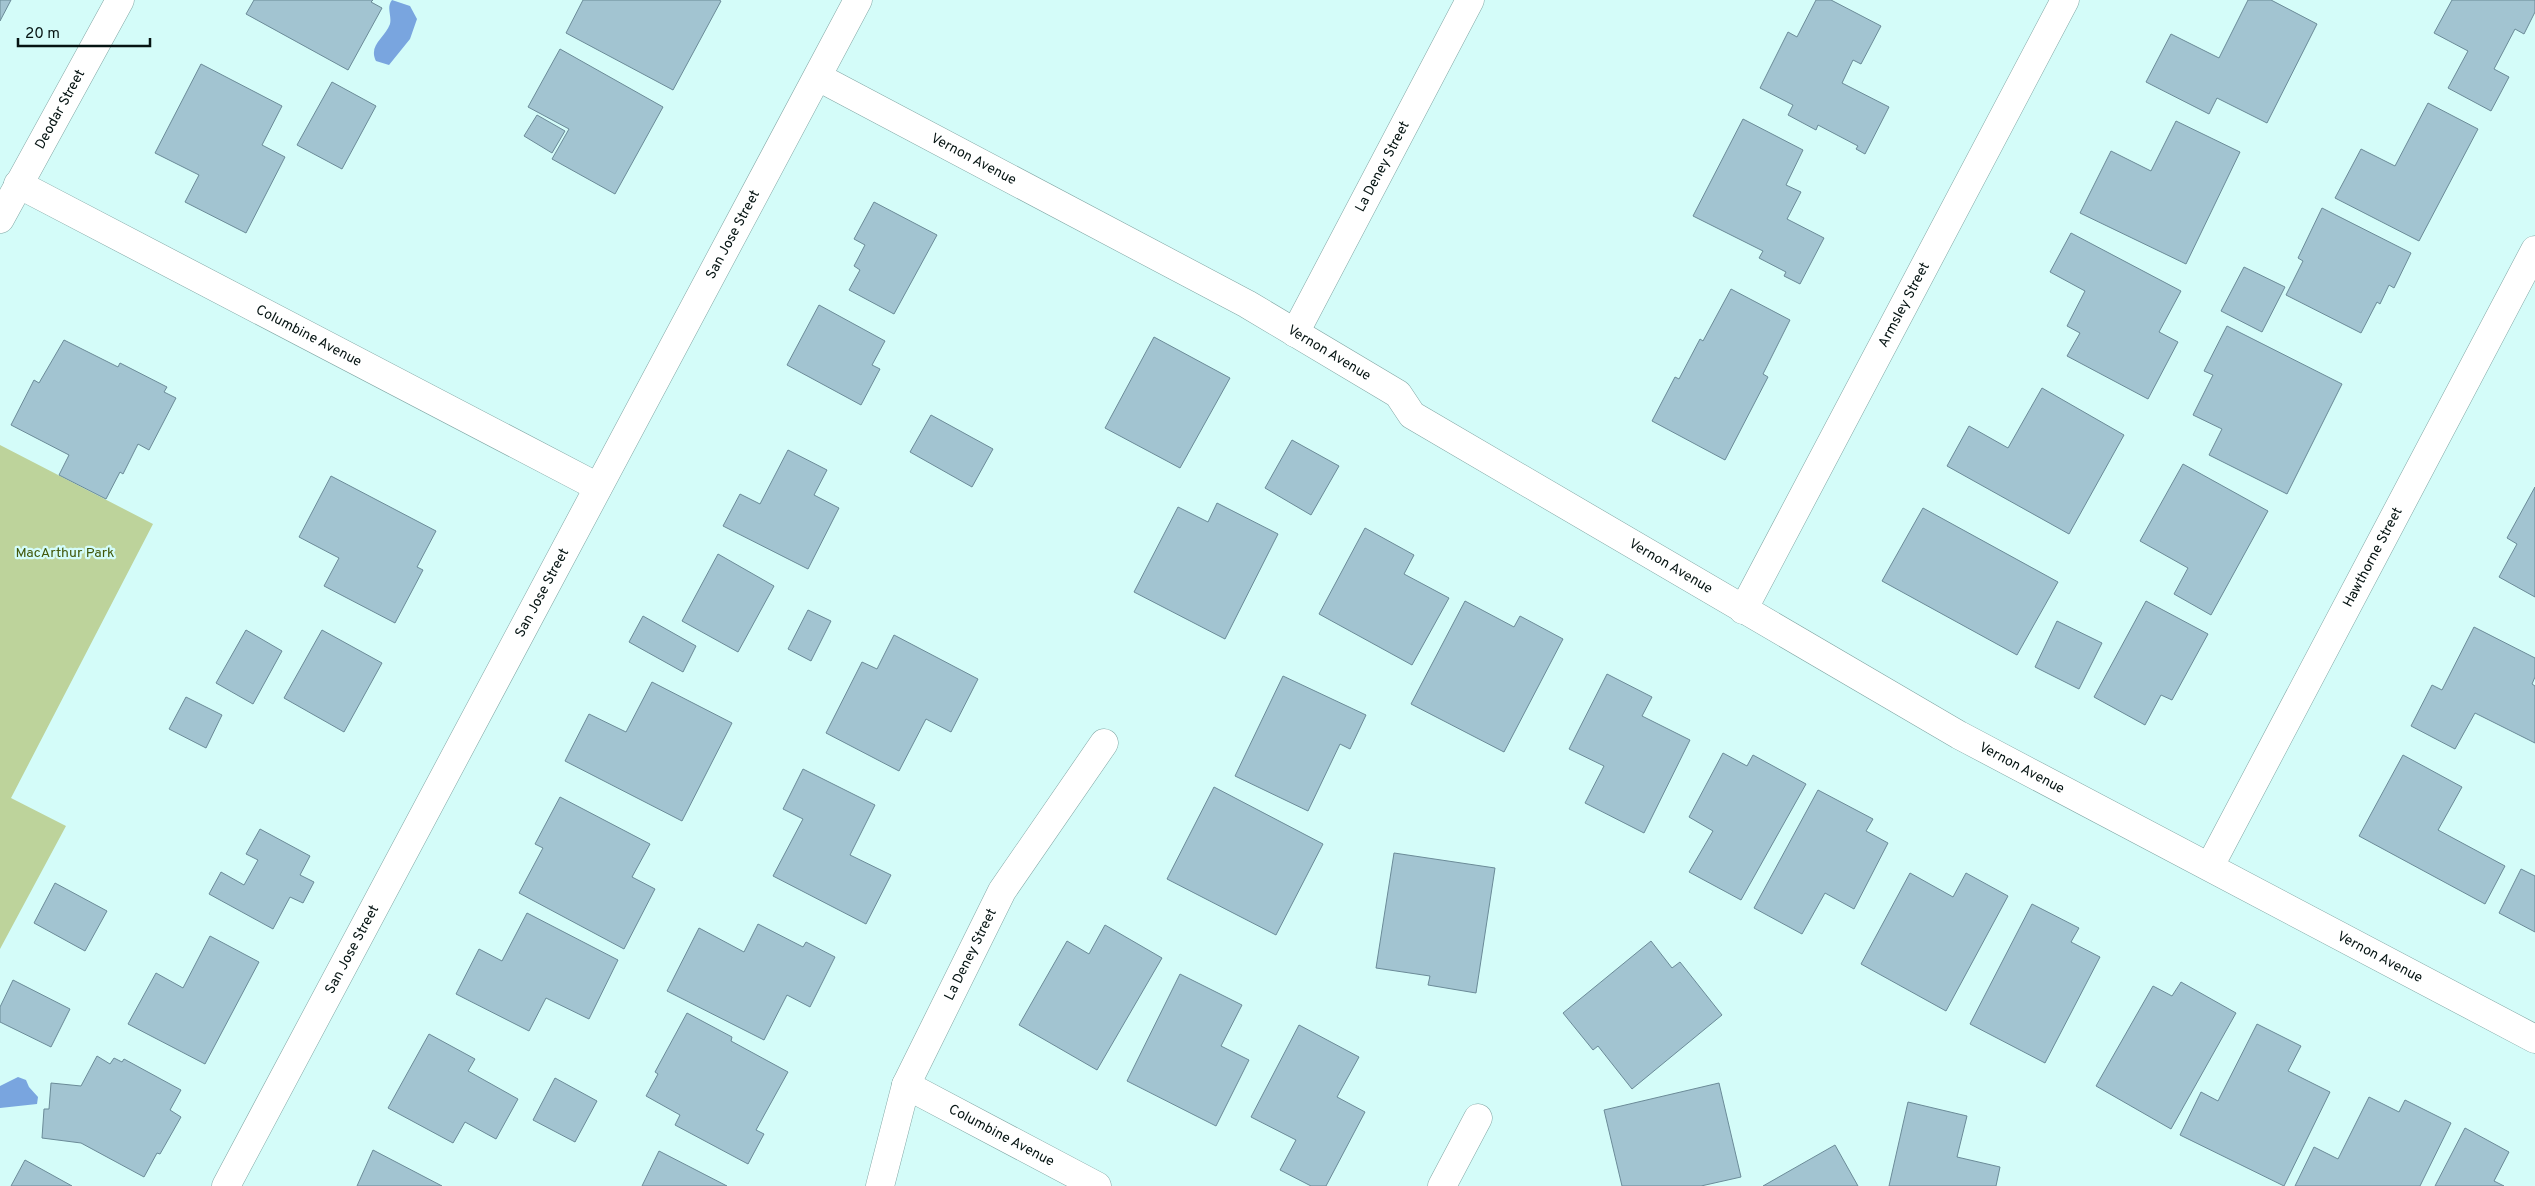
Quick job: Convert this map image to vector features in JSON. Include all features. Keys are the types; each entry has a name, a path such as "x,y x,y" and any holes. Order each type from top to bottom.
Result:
{"street":[{"name":"Deodar Street","path":"0,219 120,0"},
{"name":"San Jose Street","path":"226,1186 858,0"},
{"name":"La Deney Street","path":"1295,333 1470,0"},
{"name":"Armsley Street","path":"1743,610 2065,0"},
{"name":"Vernon Avenue","path":"818,77 1247,304 1398,394 1412,415 1959,735 2535,1039"},
{"name":"Columbine Avenue","path":"18,184 598,486"},
{"name":"Hawthorne Street","path":"2210,866 2535,250"},
{"name":"La Deney Street","path":"880,1186 906,1085 1002,891 1104,743"},
{"name":"Columbine Avenue","path":"906,1085 1097,1186"},
{"path":"1442,1186 1478,1118"}],"green space":[{"name":"MacArthur Park","path":"0,445 153,524 11,798 66,826 0,949"}],"water":[{"path":"392,0 410,6 417,19 410,39 389,65 376,61 374,50 390,24 389,6"},
{"path":"18,1077 26,1080 29,1087 38,1097 37,1104 0,1108 0,1086"}],"building":[{"path":"0,0 11,0 0,21"},
{"path":"254,0 373,0 371,2 382,8 348,70 246,14"},
{"path":"583,0 721,1 673,90 566,33"},
{"path":"1816,0 1831,0 1881,26 1861,64 1853,60 1842,83 1889,107 1865,154 1856,149 1858,146 1818,125 1816,130 1788,115 1793,105 1760,88 1788,32 1797,37"},
{"path":"2248,0 2271,0 2317,24 2267,123 2217,98 2209,114 2146,82 2171,34 2219,58"},
{"path":"2452,0 2535,0 2535,12 2524,34 2515,29 2494,69 2509,77 2491,111 2448,88 2468,51 2434,33"},
{"path":"560,49 663,107 615,194 552,159 569,129 528,107"},
{"path":"201,64 282,106 262,145 285,157 246,233 185,202 199,175 155,153"},
{"path":"332,82 376,106 342,169 297,145"},
{"path":"2428,103 2478,129 2419,241 2335,198 2361,149 2395,166"},
{"path":"537,115 565,131 552,153 524,136"},
{"path":"1743,119 1803,150 1786,185 1801,192 1787,219 1824,238 1800,284 1784,276 1786,272 1759,258 1763,251 1693,216"},
{"path":"2176,121 2240,152 2186,264 2080,213 2111,151 2151,171"},
{"path":"874,202 937,235 894,314 849,290 860,270 854,266 865,245 854,239"},
{"path":"2322,208 2411,253 2394,288 2389,285 2380,304 2377,302 2361,333 2286,295 2303,261 2298,258"},
{"path":"2071,233 2181,291 2159,332 2178,342 2148,399 2067,356 2080,333 2067,326 2085,291 2050,272"},
{"path":"2244,267 2285,287 2262,332 2221,311"},
{"path":"1731,289 1790,320 1763,374 1768,377 1725,460 1652,421 1675,377 1679,379 1700,339 1703,341"},
{"path":"819,305 885,341 872,365 880,369 861,405 787,365"},
{"path":"2227,326 2342,384 2287,494 2209,455 2222,429 2193,415 2213,375 2204,371"},
{"path":"1154,337 1230,378 1180,468 1105,428"},
{"path":"64,340 118,367 120,363 167,387 164,392 176,398 149,450 138,444 123,474 120,472 106,499 59,475 69,455 11,425 34,380 39,383"},
{"path":"2042,388 2124,435 2069,534 1947,466 1969,426 2008,448"},
{"path":"931,415 993,449 972,487 910,452"},
{"path":"1292,440 1339,466 1311,515 1265,488"},
{"path":"788,450 827,470 814,495 839,508 808,569 723,526 740,494 760,504"},
{"path":"2183,464 2268,511 2211,615 2174,594 2188,568 2140,541"},
{"path":"331,476 436,531 417,567 423,570 395,623 324,586 339,558 299,537"},
{"path":"2535,487 2535,597 2499,577 2517,544 2507,538"},
{"path":"1217,503 1278,534 1225,639 1134,592 1178,507 1208,522"},
{"path":"1923,508 2058,582 2017,655 1882,581"},
{"path":"1365,528 1414,555 1404,574 1449,598 1412,665 1319,614"},
{"path":"718,554 774,586 738,652 682,621"},
{"path":"1465,601 1514,627 1520,616 1563,639 1504,752 1411,704"},
{"path":"2146,601 2208,634 2172,700 2161,695 2145,725 2094,697"},
{"path":"808,610 831,621 811,661 788,649"},
{"path":"643,616 696,646 683,672 629,642"},
{"path":"2057,621 2102,643 2079,689 2035,667"},
{"path":"2474,627 2535,658 2535,677 2532,684 2535,686 2535,743 2475,713 2455,749 2411,726 2432,685 2442,690"},
{"path":"246,630 282,651 253,704 216,683"},
{"path":"322,630 382,663 344,732 284,698"},
{"path":"894,635 978,679 951,732 926,719 899,771 826,733 862,662 877,669"},
{"path":"1607,674 1652,697 1642,716 1690,740 1644,833 1585,803 1604,766 1569,749"},
{"path":"1283,676 1366,715 1350,749 1340,744 1308,811 1235,776"},
{"path":"652,682 732,723 682,821 565,761 589,714 626,732"},
{"path":"186,697 222,715 206,748 169,729"},
{"path":"1723,753 1747,766 1753,755 1806,784 1741,900 1689,872 1713,831 1689,817"},
{"path":"2403,755 2462,787 2438,830 2505,866 2485,904 2359,836"},
{"path":"803,769 875,805 850,855 891,875 866,924 773,876 803,819 783,809"},
{"path":"1214,787 1323,844 1276,935 1167,879"},
{"path":"1818,790 1873,819 1866,831 1888,843 1854,909 1825,893 1802,934 1754,908"},
{"path":"560,797 650,844 632,877 655,889 624,949 519,893 543,848 535,844"},
{"path":"260,829 310,856 300,875 314,882 303,903 290,897 273,929 209,894 221,872 244,885 258,860 246,854"},
{"path":"1394,853 1495,868 1476,993 1428,985 1430,976 1376,968"},
{"path":"2521,869 2535,876 2535,932 2499,913"},
{"path":"1910,873 1953,897 1966,873 2008,896 1946,1011 1861,964"},
{"path":"55,883 107,911 85,951 34,923"},
{"path":"2032,904 2079,928 2071,942 2100,957 2045,1063 1970,1024"},
{"path":"527,913 618,960 589,1019 546,998 529,1031 456,994 479,949 502,961"},
{"path":"758,924 803,947 806,942 835,957 810,1007 787,995 764,1040 667,991 699,928 744,952"},
{"path":"1105,925 1162,958 1097,1070 1019,1025 1067,941 1089,954"},
{"path":"210,936 259,962 205,1064 128,1024 156,973 183,988"},
{"path":"1651,941 1672,968 1680,962 1722,1015 1632,1089 1598,1046 1593,1050 1563,1013"},
{"path":"1180,974 1242,1005 1221,1046 1249,1060 1216,1126 1127,1081"},
{"path":"13,980 70,1009 51,1047 0,1022 0,1007"},
{"path":"2181,982 2236,1013 2171,1129 2096,1086 2153,986 2172,996"},
{"path":"687,1013 732,1037 731,1041 788,1072 756,1130 764,1134 748,1164 675,1125 680,1115 646,1096 658,1074 655,1072"},
{"path":"2257,1024 2301,1046 2288,1071 2330,1092 2284,1186 2180,1135 2201,1092 2218,1101"},
{"path":"1299,1025 1359,1057 1337,1097 1365,1112 1326,1186 1311,1186 1280,1170 1296,1140 1251,1117"},
{"path":"429,1034 475,1059 468,1071 518,1099 496,1139 465,1122 453,1143 388,1108"},
{"path":"97,1056 110,1064 114,1058 122,1062 124,1059 181,1090 170,1110 181,1117 160,1154 157,1153 144,1177 81,1143 42,1138 44,1109 49,1109 51,1083 81,1086"},
{"path":"555,1078 597,1101 575,1142 533,1120"},
{"path":"1719,1083 1741,1177 1701,1186 1622,1186 1604,1110"},
{"path":"2369,1097 2399,1112 2405,1100 2451,1123 2420,1186 2295,1186 2314,1147 2338,1159"},
{"path":"1908,1102 1967,1116 1957,1157 2000,1167 1996,1186 1889,1186"},
{"path":"2465,1128 2509,1152 2494,1181 2504,1186 2435,1186"},
{"path":"1835,1145 1858,1186 1763,1186"},
{"path":"373,1150 442,1186 357,1186"},
{"path":"659,1151 727,1186 642,1186"},
{"path":"25,1160 72,1186 11,1186"}]}
